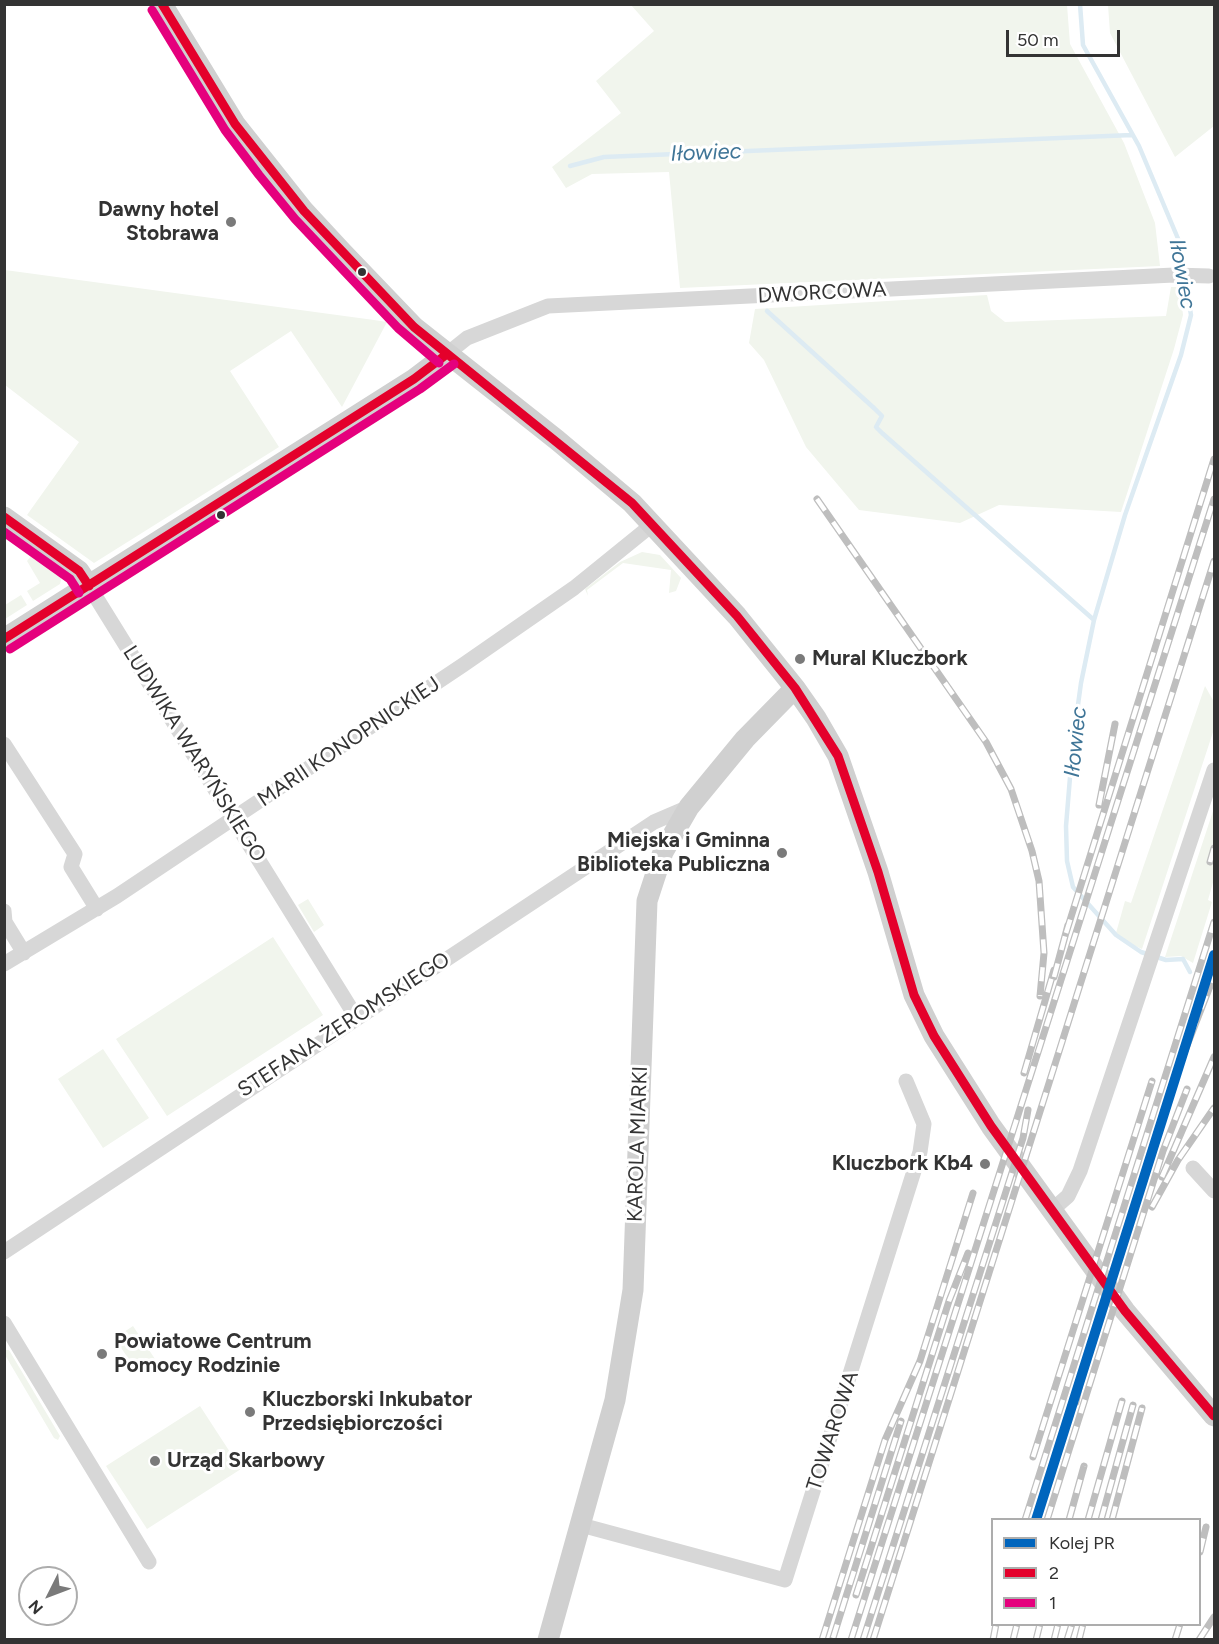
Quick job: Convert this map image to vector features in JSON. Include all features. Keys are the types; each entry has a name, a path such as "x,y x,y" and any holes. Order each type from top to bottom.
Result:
{"street":[{"path":"162,4 235,124 304,211 414,327 610,483 653,524 737,616 795,688 838,756 878,872 914,995 934,1036 992,1126 1125,1311 1215,1416"},
{"name":"DWORCOWA","path":"447,354 467,338 548,306 1174,275 1209,276"},
{"path":"4,639 414,379 447,354"},
{"name":"LUDWIKA WARYŃSKIEGO","path":"4,517 79,571 356,1017"},
{"name":"MARII KONOPNICKIEJ","path":"4,964 97,909 234,819 574,588 653,524"},
{"name":"KAROLA MIARKI","path":"548,1640 615,1400 633,1290 647,901 663,852 689,807 746,739 795,688"},
{"path":"4,744 75,854 71,867 97,909"},
{"path":"1052,1210 1068,1196 1077,1180 1215,770"},
{"name":"STEFANA ŻEROMSKIEGO","path":"4,1252 654,822 689,807"},
{"path":"4,911 5,922 24,952"},
{"name":"TOWAROWA","path":"581,1525 785,1580 920,1152 924,1124 906,1081"},
{"path":"1193,1168 1215,1191"},
{"path":"4,1323 149,1562"}],"shaded area":[{"path":"631,5 1067,5 1070,44 1124,143 1155,223 1160,266 680,288 669,172 592,174 566,188 552,167 621,113 596,81 654,31"},
{"path":"1108,5 1214,5 1214,126 1175,157 1110,33"},
{"path":"5,270 387,322 342,407 291,331 230,371 279,447 94,563 27,515 79,442 5,385"},
{"path":"1171,287 1180,287 1183,315 1121,512 999,505 960,523 859,510 806,447 764,360 749,343 755,309 987,295 991,311 1005,322 1166,316"},
{"path":"642,552 660,555 681,578 676,591 669,593 671,570 623,563 587,590 588,596 585,589 620,562"},
{"path":"32,555 62,576 60,584 33,601 27,591 40,583 27,561"},
{"path":"21,595 27,605 5,619 5,605"},
{"path":"1205,686 1214,702 1214,729 1142,949 1124,941 1116,933 1125,901 1131,903"},
{"path":"1214,808 1214,879 1208,900 1212,902 1193,963 1181,956 1165,957"},
{"path":"308,899 324,925 314,932 298,905"},
{"path":"273,937 323,1015 167,1116 116,1039"},
{"path":"103,1049 149,1118 103,1148 58,1079"},
{"path":"133,1326 157,1362 141,1372 137,1371 117,1342 118,1336"},
{"path":"5,1350 9,1350 60,1436 58,1440 54,1438 5,1355"},
{"path":"200,1406 241,1469 147,1529 106,1466"}],"waterway":[{"name":"Iłowiec","path":"1080,4 1083,45 1139,146 1179,241 1191,315 1181,355 1125,515 1094,620 1081,683 1073,741 1066,826 1067,861 1073,887 1116,935 1141,952 1166,960 1183,959 1190,972"},
{"name":"Iłowiec","path":"570,166 604,157 1132,135"},
{"path":"767,311 882,416 876,427 882,433 1094,620"}],"railway":[{"path":"1066,933 1214,459"},
{"path":"817,499 986,742 1011,789 1032,851 1039,881 1044,953 1040,996"},
{"path":"851,1640 1214,499"},
{"path":"873,1640 1214,561"},
{"path":"1099,805 1115,724"},
{"path":"1210,862 1214,848"},
{"path":"1026,1518 1214,922"},
{"path":"1054,977 1068,925"},
{"path":"1024,1073 1054,970"},
{"path":"1181,1061 1214,976"},
{"path":"1162,1177 1214,1057"},
{"path":"1033,1457 1152,1081"},
{"path":"1048,1518 1163,1151 1187,1089"},
{"path":"1152,1207 1178,1160 1214,1108"},
{"path":"863,1640 1023,1138 1028,1110"},
{"path":"822,1640 885,1440 920,1361 973,1193"},
{"path":"856,1595 949,1301 968,1253"},
{"path":"1076,1402 1082,1373"},
{"path":"1089,1518 1122,1401"},
{"path":"1102,1518 1133,1405"},
{"path":"1113,1518 1142,1408"},
{"path":"833,1638 901,1421"},
{"path":"1070,1518 1084,1466"},
{"path":"1201,1548 1206,1527"},
{"path":"1199,1640 1214,1617"},
{"path":"993,1640 996,1626"},
{"path":"1013,1640 1016,1626"},
{"path":"1036,1640 1040,1626"},
{"path":"1054,1640 1058,1626"},
{"path":"1067,1640 1071,1626"},
{"path":"1079,1640 1082,1626"},
{"path":"1175,1640 1179,1626"}],"rail line":[{"name":"PR","path":"1037,1518 1214,955"}],"transit line":[{"name":"2","path":"162,4 235,124 304,211 414,327 632,503 737,616 795,688 838,756 878,872 914,995 934,1036 991,1126 1125,1311 1214,1416"},
{"name":"1","path":"152,10 225,130 259,175 295,219 398,328 439,363"},
{"name":"2","path":"4,639 414,379 447,354"},
{"name":"1","path":"10,649 420,389 454,364"},
{"name":"2","path":"4,517 79,571 89,586"},
{"name":"1","path":"4,532 70,579 79,593"}],"place":[{"name":"Dawny hotel Stobrawa","path":"231,222"},
{"name":"Mural Kluczbork","path":"800,659"},
{"name":"Miejska i Gminna Biblioteka Publiczna","path":"782,853"},
{"name":"Kluczbork Kb4","path":"985,1164"},
{"name":"Powiatowe Centrum Pomocy Rodzinie","path":"102,1354"},
{"name":"Kluczborski Inkubator Przedsiębiorczości","path":"250,1412"},
{"name":"Urząd Skarbowy","path":"155,1461"}]}
